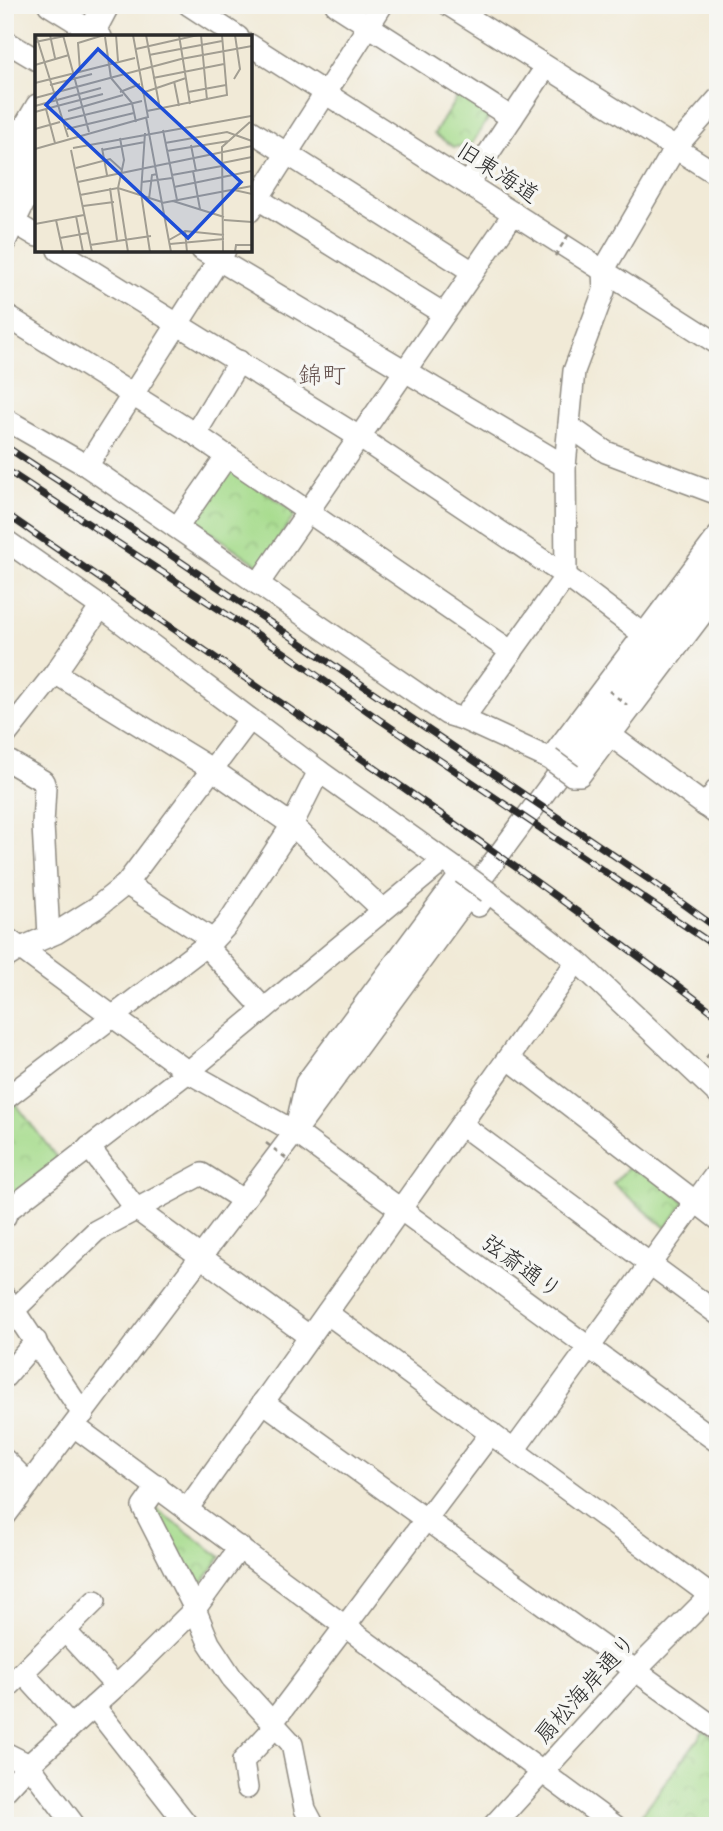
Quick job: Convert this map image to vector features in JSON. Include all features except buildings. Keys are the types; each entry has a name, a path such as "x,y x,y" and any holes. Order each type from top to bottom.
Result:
{"main road":[{"path":"94,35 106,5"},
{"path":"5,197 35,140"}],"street":[{"path":"49,5 94,35"},
{"path":"189,5 235,35"},
{"path":"336,5 512,118"},
{"path":"382,5 253,201 444,314"},
{"path":"455,7 718,175"},
{"path":"5,41 35,59"},
{"name":"旧東海道","path":"252,46 718,344"},
{"path":"468,184 546,66"},
{"path":"463,719 566,576 565,466 575,371 604,291 603,271 675,148 718,99"},
{"path":"5,160 35,108"},
{"path":"252,131 473,272"},
{"path":"5,242 35,180"},
{"path":"258,584 514,213"},
{"path":"15,223 35,235"},
{"path":"64,252 359,437 566,576 643,635"},
{"path":"87,466 178,323 215,254 565,466"},
{"path":"5,315 195,434 512,652"},
{"path":"195,434 239,362"},
{"path":"5,419 87,466 447,714 550,759 572,775 580,775 610,736 715,579 718,559"},
{"path":"569,426 606,452 718,494"},
{"path":"177,528 227,456"},
{"path":"550,759 718,536"},
{"path":"5,540 101,607 319,771 488,892 577,961 718,1094"},
{"path":"5,1516 295,1132 629,678 715,579"},
{"path":"5,736 55,673 101,607"},
{"path":"55,673 213,770 292,825 383,910"},
{"path":"11,948 49,936 96,908 126,884 250,719"},
{"path":"610,736 712,811 718,788"},
{"path":"5,759 43,781 45,787 43,825 49,936"},
{"path":"5,1099 209,942 226,926 292,825 319,771"},
{"path":"5,1217 7,1211 188,1072 443,861"},
{"path":"295,1132 306,1083 462,873"},
{"path":"126,884 209,942 264,1009"},
{"path":"295,1132 320,1116 488,892"},
{"name":"弦斎通り","path":"11,948 188,1072 295,1132 718,1442"},
{"path":"188,1508 577,961"},
{"path":"509,1059 718,1219"},
{"path":"462,1125 718,1314"},
{"path":"89,1147 136,1209 310,1336"},
{"path":"514,1450 718,1171"},
{"path":"243,1200 202,1174 96,1231 10,1303 36,1341 78,1420 158,1486 615,1826"},
{"path":"327,1312 514,1450 714,1591"},
{"path":"5,1377 36,1341"},
{"path":"263,1402 718,1730"},
{"path":"247,1788 243,1761 275,1724 491,1433"},
{"path":"5,1460 29,1484"},
{"path":"158,1486 143,1507 195,1609 209,1643 232,1678 292,1744 305,1809 314,1826"},
{"path":"5,1791 29,1765 195,1609 240,1547"},
{"name":"扇松海岸通り","path":"493,1826 635,1671 714,1591"},
{"path":"5,1690 95,1601"},
{"path":"65,1631 121,1681"},
{"path":"23,1673 71,1726"},
{"path":"94,1706 188,1826"},
{"path":"5,1753 29,1765 75,1826"}],"path":[{"path":"555,256 571,231"},
{"path":"609,691 627,705"},
{"path":"702,1063 718,1042"},
{"path":"266,1143 291,1162"}],"green space":[{"path":"461,91 493,111 471,145 454,147 434,134"},
{"path":"228,467 296,513 263,563 258,565 192,519"},
{"path":"13,1100 60,1162 5,1203 5,1106"},
{"path":"634,1161 685,1202 666,1228 613,1184"},
{"path":"155,1508 221,1557 198,1588 194,1588 152,1511"},
{"path":"704,1731 718,1741 718,1826 650,1826 639,1818"}],"railway":[{"path":"5,446 128,526 650,880 718,929"},
{"path":"5,469 278,648 718,948"},
{"path":"5,513 453,823 718,1016"}],"district":[{"name":"錦町","path":"322,375"}]}
